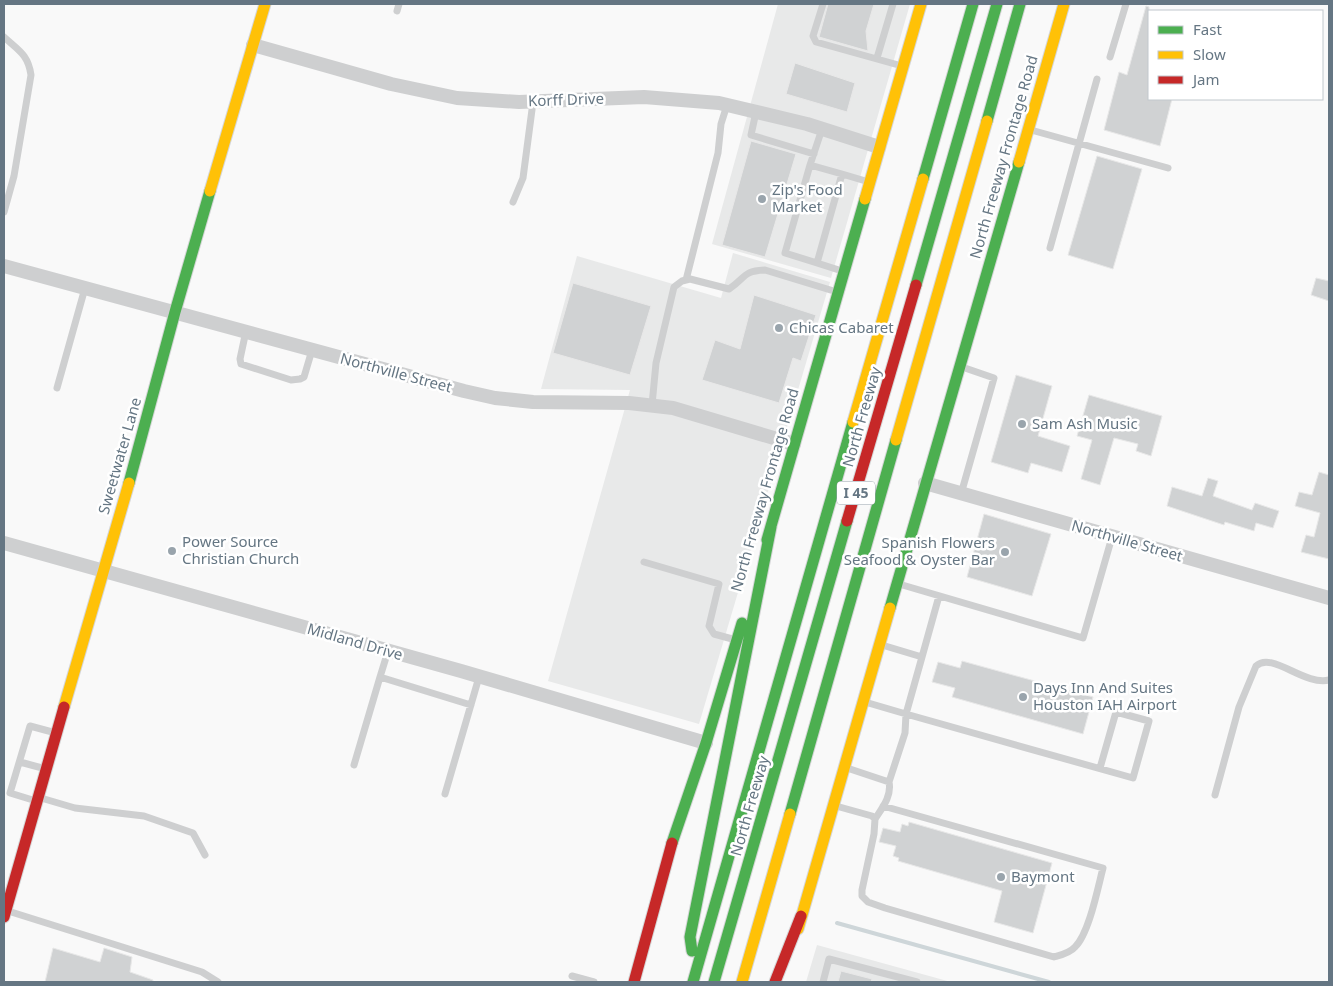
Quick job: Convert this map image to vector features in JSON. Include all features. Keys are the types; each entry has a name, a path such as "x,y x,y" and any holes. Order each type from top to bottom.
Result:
{"main road":[{"name":"Sweetwater Lane","path":"5,913 9,881 46,769 138,453 175,312 265,4"},
{"name":"North Freeway Frontage Road","path":"634,982 672,844 706,743 771,527 921,4"},
{"name":"North Freeway","path":"694,978 973,4"},
{"name":"North Freeway","path":"714,982 997,4"},
{"name":"I 45","path":"742,982 1020,4"},
{"name":"North Freeway Frontage Road","path":"786,982 801,916 1064,4"},
{"path":"694,978 690,937 771,527"},
{"path":"775,982 801,916"}],"street":[{"name":"Korff Drive","path":"253,45 391,84 457,98 519,102 644,97 696,100 756,111 879,147"},
{"name":"Northville Street","path":"4,266 464,391 496,398 533,402 630,402 673,408 794,444"},
{"name":"Northville Street","path":"926,483 1329,598"},
{"name":"Midland Drive","path":"4,543 479,676 706,743"}],"lane":[{"path":"823,4 813,36 816,42 903,66"},
{"path":"877,58 893,4"},
{"path":"1110,57 1126,4"},
{"path":"4,38 24,54 31,75 14,176 4,212"},
{"path":"1050,248 1096,79"},
{"path":"512,202 522,178 533,102"},
{"path":"686,280 718,153 721,124 726,105"},
{"path":"756,111 751,135 814,154"},
{"path":"822,129 785,254 844,272"},
{"path":"1028,129 1168,168"},
{"path":"810,165 869,182"},
{"path":"817,263 842,174"},
{"path":"652,405 656,363 670,297 674,287 682,281 690,279 730,289 746,273 755,270 765,270 838,292"},
{"path":"57,388 85,288"},
{"path":"246,332 240,359 241,364 291,380 304,377 312,350"},
{"path":"959,366 994,378 961,494"},
{"path":"896,584 1083,638 1112,537"},
{"path":"644,562 719,584 709,626 714,634 737,640"},
{"path":"883,806 1103,868 1084,934 1075,947 1064,954 1054,957 885,908 868,902 862,896 874,834 875,819 883,806 888,798 889,782 905,733 906,714 939,596"},
{"path":"879,644 922,657"},
{"path":"354,765 388,651"},
{"path":"1215,795 1239,707 1256,666 1265,661 1275,663 1300,676 1318,681 1329,680"},
{"path":"445,794 479,676"},
{"path":"380,677 472,705"},
{"path":"863,701 1133,778 1149,721 1116,712 1100,768"},
{"path":"56,734 30,726 10,793 75,808 144,816 193,833 205,855"},
{"path":"20,762 46,769"},
{"path":"844,767 889,782"},
{"path":"833,805 872,816 875,819"},
{"path":"5,913 202,972 218,982"},
{"path":"823,982 829,959 917,982"},
{"path":"572,976 594,982"}],"shaded area":[{"path":"778,4 910,4 831,278 712,244"},
{"path":"733,253 830,282 699,724 548,681 630,390 541,389 577,256 721,298"},
{"path":"817,945 951,982 806,982"}],"building":[{"path":"828,4 874,4 866,31 868,51 819,37"},
{"path":"1146,6 1149,7 1148,100 1172,100 1160,146 1104,130 1119,72 1127,75"},
{"path":"795,63 855,83 847,112 786,94"},
{"path":"751,141 796,154 765,257 722,245"},
{"path":"1097,156 1142,169 1113,269 1068,255"},
{"path":"1316,278 1329,281 1329,301 1311,295"},
{"path":"573,283 651,306 630,375 553,353"},
{"path":"754,295 816,315 801,361 793,358 779,403 702,380 715,340 740,349"},
{"name":"Sam Ash Music","path":"1016,375 1052,386 1038,436 1070,446 1062,472 1031,463 1028,473 991,462"},
{"path":"1089,395 1162,416 1151,456 1136,451 1138,444 1114,438 1100,485 1081,479 1092,440 1077,436"},
{"path":"1319,472 1329,475 1329,559 1301,552 1306,535 1314,537 1320,513 1295,506 1299,492 1312,495"},
{"path":"1208,478 1218,481 1213,496 1252,510 1255,503 1279,511 1273,528 1256,523 1254,531 1225,522 1224,525 1167,506 1172,487 1202,496"},
{"path":"984,514 1051,534 1032,596 967,577"},
{"name":"Days Inn And Suites Houston IAH Airport","path":"962,661 1093,697 1083,734 952,697 955,688 932,682 938,662 960,668"},
{"name":"Baymont","path":"909,822 1052,863 1033,933 994,922 1002,891 898,861 899,858 893,856 896,846 879,842 883,828 900,832 902,824 908,826"},
{"path":"53,948 100,962 104,948 132,957 130,972 153,980 153,982 45,982"},
{"path":"841,971 872,979 871,982 838,982"}],"waterway":[{"path":"837,923 1049,982"}],"traffic: fast":[{"path":"923,179 973,4"},
{"path":"916,285 997,4"},
{"path":"987,121 1020,4"},
{"path":"890,608 1019,162"},
{"path":"129,483 210,191"},
{"path":"767,540 865,199"},
{"path":"693,982 853,422"},
{"path":"790,814 896,440"},
{"path":"714,982 847,521"},
{"path":"692,951 690,937 771,527"},
{"path":"672,843 706,743 742,623"}],"traffic: slow":[{"path":"210,191 265,4"},
{"path":"865,199 921,4"},
{"path":"1019,162 1064,4"},
{"path":"896,440 987,121"},
{"path":"853,422 923,179"},
{"path":"64,707 129,483"},
{"path":"798,929 890,608"},
{"path":"742,982 790,814"}],"traffic: jam":[{"path":"847,521 916,285"},
{"path":"4,917 64,707"},
{"path":"634,982 672,843"},
{"path":"775,982 801,916"}],"place":[{"name":"Zip's Food Market","path":"762,199"},
{"name":"Chicas Cabaret","path":"779,328"},
{"name":"Sam Ash Music","path":"1022,424"},
{"name":"Power Source Christian Church","path":"172,551"},
{"name":"Spanish Flowers Seafood & Oyster Bar","path":"1005,552"},
{"name":"Days Inn And Suites Houston IAH Airport","path":"1023,697"},
{"name":"Baymont","path":"1001,877"}]}
